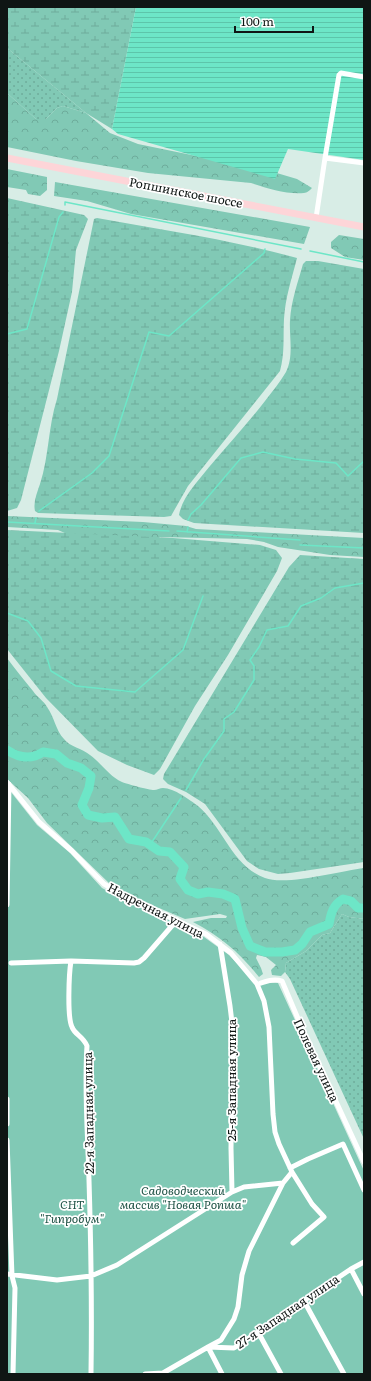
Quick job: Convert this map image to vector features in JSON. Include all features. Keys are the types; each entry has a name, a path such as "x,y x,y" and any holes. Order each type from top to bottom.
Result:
{"main road":[{"name":"Ропшинское шоссе","path":"7,158 364,227"}],"street":[{"path":"316,218 339,74 341,73 364,77"},
{"path":"325,158 364,163"},
{"path":"7,905 8,783"},
{"name":"Надречная улица","path":"8,783 39,822 72,851 104,884 138,903 206,934 231,952 257,984 264,1001 269,1027 272,1114 275,1132 291,1170 312,1204 324,1217 293,1243"},
{"path":"11,963 71,961 139,962 177,920"},
{"name":"25-я Западная улица","path":"220,944 233,1031 231,1148 232,1192"},
{"name":"22-я Западная улица","path":"71,961 69,1020 72,1029 85,1040 87,1046 87,1148 92,1285 91,1374"},
{"name":"Полевая улица","path":"257,984 277,979 282,981 364,1162"},
{"path":"7,1100 7,1124"},
{"path":"7,1140 10,1275 15,1288 13,1374"},
{"path":"145,1374 165,1373 221,1340 234,1319 238,1307 242,1275 249,1251 291,1170 308,1159 343,1144 364,1190"},
{"path":"10,1275 57,1280 91,1276 117,1265 232,1192 244,1187 283,1183"},
{"name":"27-я Западная улица","path":"208,1347 234,1348 350,1269 364,1262"},
{"path":"350,1269 364,1294"},
{"path":"304,1301 344,1374"},
{"path":"258,1332 281,1374"},
{"path":"208,1347 222,1374"}],"green space":[{"path":"7,7 136,7 112,129 86,113 7,48"},
{"path":"7,48 86,113 63,106 57,108 46,119 36,119 7,93"},
{"path":"7,93 36,119 46,119 57,108 63,106 86,113 110,133 138,144 270,171 297,179 312,188 305,193 291,193 270,189 251,183 148,173 76,161 7,147"},
{"path":"7,169 47,177 47,190 40,196 28,194 26,190 7,187"},
{"path":"55,182 310,227 304,244 131,214 87,201 54,196"},
{"path":"7,198 84,215 88,219 76,250 72,292 59,351 21,500 17,508 7,511"},
{"path":"97,218 223,241 297,258 286,303 282,364 280,371 188,486 171,516 38,513 35,511 35,501 43,474 54,410 94,219"},
{"path":"339,235 364,239 364,260 345,257 331,248 331,242"},
{"path":"306,261 318,261 364,269 364,533 194,523 183,519 179,515 187,495 258,410 286,372 291,353 290,320 292,306 303,264"},
{"path":"7,516 143,522 186,526 196,529 364,538 364,557 330,555 278,547 264,542 247,539 160,537 155,541 67,534 58,530 7,527"},
{"path":"7,530 173,538 260,545 276,550 282,558 277,571 228,655 195,706 160,769 154,775 127,765 98,751 46,698 7,649"},
{"path":"300,555 364,559 364,862 278,874 259,869 247,861 205,804 186,792 168,784 163,779 164,774 289,567"},
{"path":"7,658 46,705 61,736 67,742 94,758 113,776 122,782 151,790 163,788 167,789 177,792 191,801 207,815 244,865 254,872 265,878 286,880 364,868 364,919 349,917 342,914 330,933 322,935 306,951 286,963 285,972 281,976 272,975 271,970 276,965 266,957 257,955 256,958 263,974 259,977 229,946 212,933 193,922 211,918 226,918 227,916 220,914 185,919 140,900 110,884 47,823 28,798 7,779"},
{"name":"Садоводческий массив \"Новая Ропша\"","path":"7,787 37,825 70,853 102,888 136,906 184,926 204,937 229,955 254,981 278,983 364,1171 364,1374 7,1374"},
{"path":"342,914 349,917 364,919 364,1139 290,979 285,972 286,963 306,951 322,935 330,933"}],"shaded area":[{"path":"136,7 364,7 364,160 288,149 275,179 118,134 112,129"}],"waterway":[{"path":"65,205 65,202 301,249"},
{"path":"7,334 27,329 59,217 63,212"},
{"path":"39,511 92,473 109,456 149,332 169,336 264,253 265,249"},
{"path":"310,251 364,262"},
{"path":"188,520 191,514 201,505 241,458 263,452 295,459 336,463 348,476 364,461"},
{"path":"35,523 36,518"},
{"path":"7,522 169,531"},
{"path":"187,532 188,527"},
{"path":"177,531 300,540"},
{"path":"300,545 364,548"},
{"path":"186,790 204,759 224,731 224,719 234,712 254,680 254,666 250,660 259,647 267,630 288,626 301,606 321,598 335,588 364,583"},
{"path":"7,613 28,621 41,638 51,671 76,686 135,692 183,650 203,596"},
{"path":"7,750 16,755 25,757 38,755 43,752 56,754 67,763 81,768 91,776 89,788 82,805 88,815 102,818 115,817 129,839 146,842 159,851 170,852 184,867 180,879 188,890 198,894 208,892 223,894 235,899 242,928 250,946 265,952 295,950 302,944 310,932 329,924 333,910 343,899 351,901 358,908 364,908"},
{"path":"150,845 181,798"}],"park label":[{"name":"СНТ \"Гипробум\"","path":"72,1211"}]}
